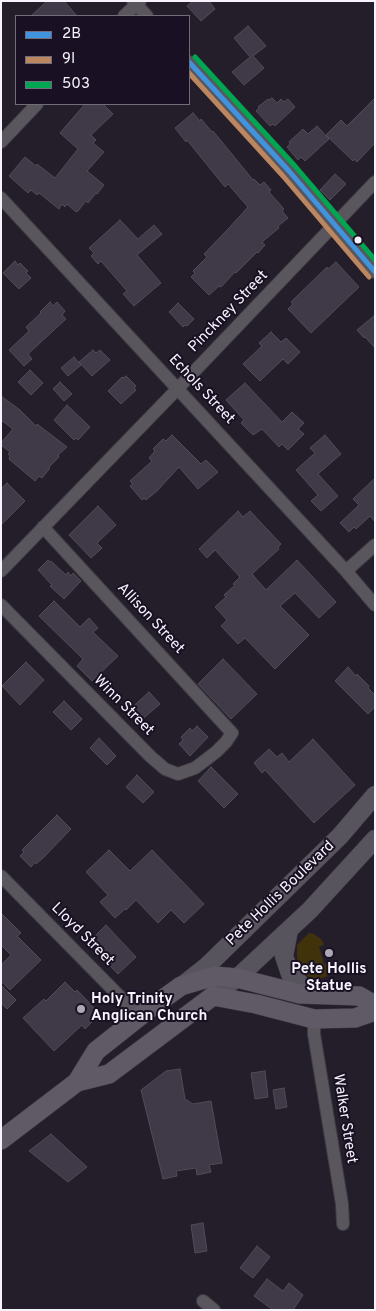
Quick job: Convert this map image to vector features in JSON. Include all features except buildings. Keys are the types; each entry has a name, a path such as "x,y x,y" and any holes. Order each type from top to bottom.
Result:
{"main road":[{"name":"Pete Hollis Boulevard","path":"181,986 207,966 340,836 375,795"},
{"name":"Pete Hollis Boulevard","path":"213,996 237,978 310,910 375,839"},
{"path":"289,930 284,956 290,974 303,986 324,994"},
{"path":"1,1140 77,1082 96,1051 181,986 215,976 237,978 300,994 359,996 375,1005"},
{"path":"77,1082 110,1074 213,996 256,1004 314,1019 356,1018 375,1011"}],"street":[{"path":"125,15 136,2 146,15"},
{"path":"190,63 289,171 375,272"},
{"path":"1,142 36,105"},
{"name":"Pinckney Street","path":"1,571 375,182"},
{"name":"Echols Street","path":"1,198 346,571 375,605"},
{"name":"Allison Street","path":"43,527 232,733"},
{"path":"346,571 375,545"},
{"name":"Winn Street","path":"1,605 165,769 178,774 195,768 216,752 232,733"},
{"name":"Lloyd Street","path":"1,876 140,1017"},
{"name":"Walker Street","path":"314,1019 314,1034 342,1204 343,1224"},
{"path":"203,1301 214,1310"}],"shaded area":[{"path":"309,933 322,940 324,945 319,946 324,964 330,963 329,973 326,977 310,978 299,966 297,945"}],"transit line":[{"name":"503","path":"195,57 295,166 375,260"},
{"name":"2B","path":"190,63 289,171 375,272"},
{"name":"9I","path":"190,74 283,176 369,277"}],"place":[{"name":"Pete Hollis Statue","path":"329,953"},
{"name":"Holy Trinity Anglican Church","path":"81,1009"}]}
